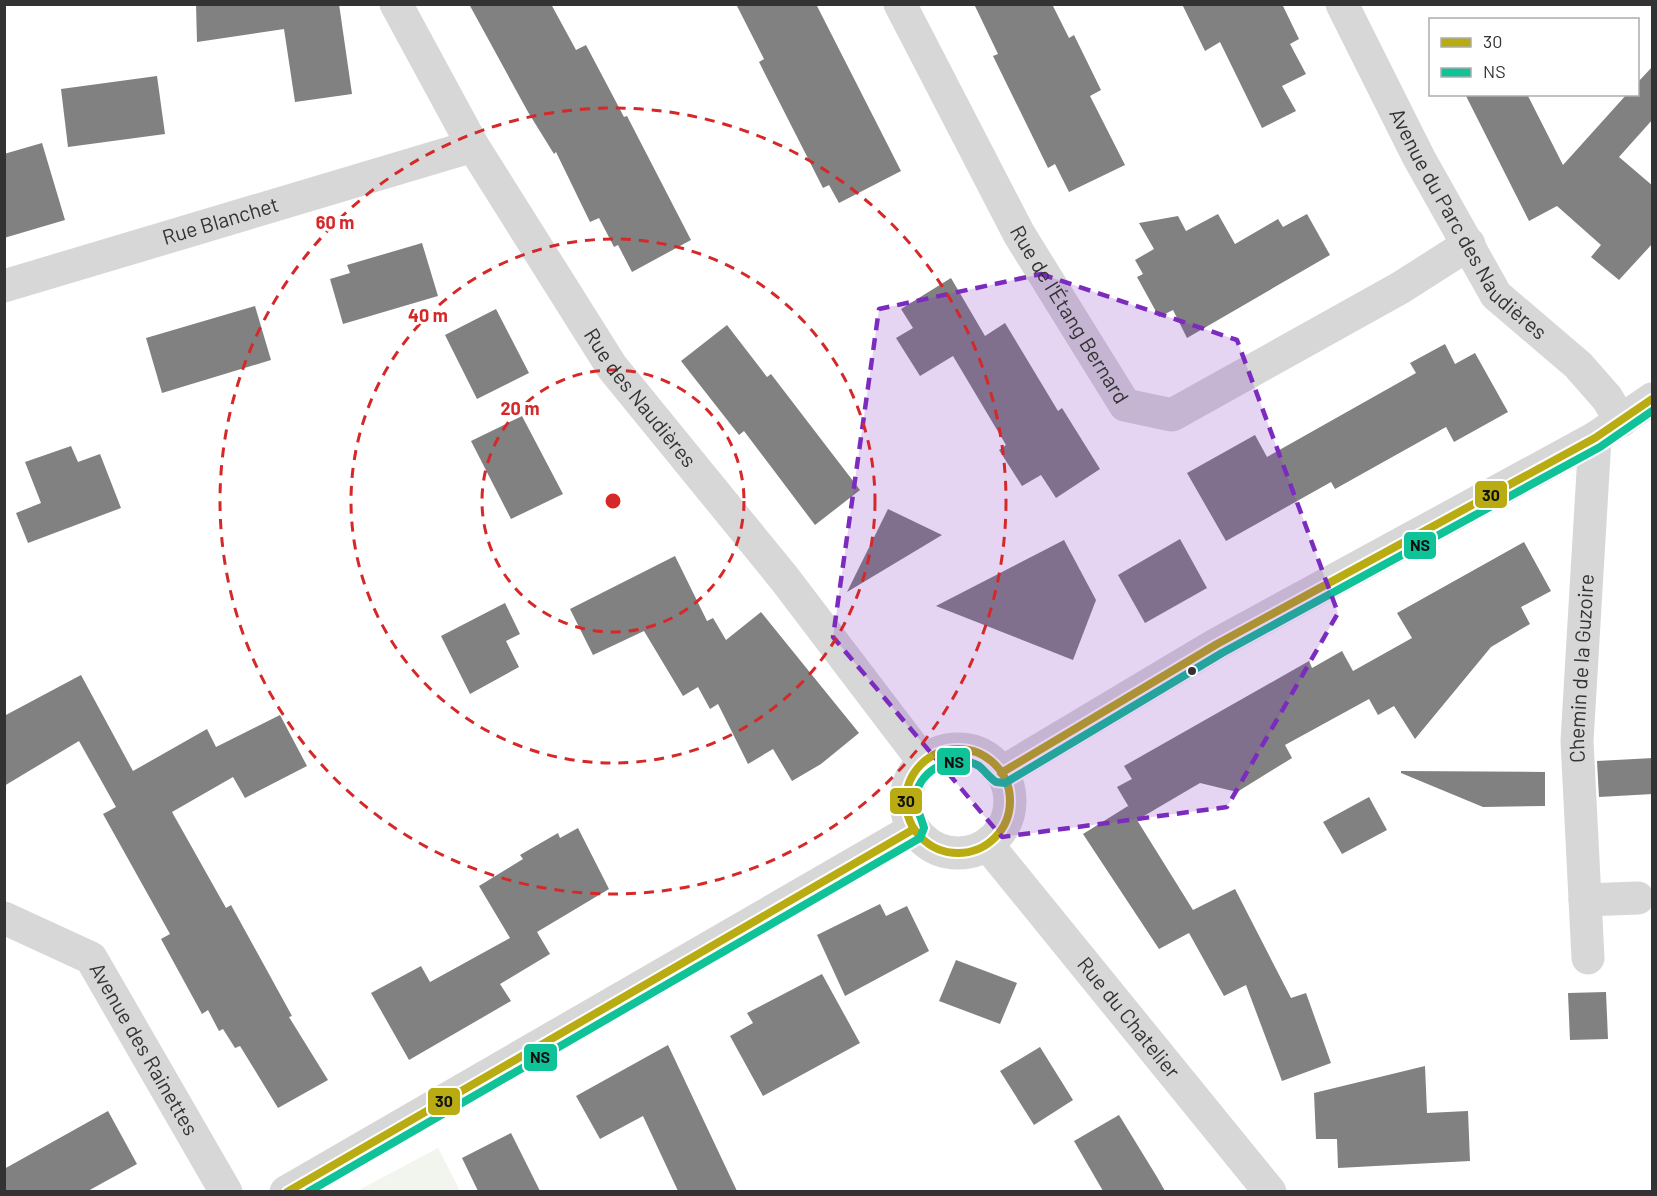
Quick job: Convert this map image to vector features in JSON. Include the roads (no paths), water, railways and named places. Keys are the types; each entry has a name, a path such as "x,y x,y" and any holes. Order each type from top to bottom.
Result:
{"street":[{"name":"Rue des Naudières","path":"396,4 473,146 612,367 784,578 924,762"},
{"name":"Rue de l'Étang Bernard","path":"900,4 1019,234 1125,405 1172,415 1400,288 1469,244"},
{"name":"Avenue du Parc des Naudières","path":"1342,4 1419,158 1496,295 1578,365 1607,398 1608,429"},
{"name":"Rue Blanchet","path":"4,286 473,146"},
{"path":"1001,773 1217,644 1608,429 1653,399"},
{"name":"Chemin de la Guzoire","path":"1588,958 1577,741 1608,429"},
{"path":"963,750 985,758 1001,773 1008,790 1008,812 1001,829 987,844 974,851 951,853 928,844 914,829 907,814 906,794 913,774 924,762 940,752 963,750"},
{"path":"305,1187 914,829"},
{"name":"Rue du Chatelier","path":"987,844 1270,1191"},
{"path":"1585,900 1638,898"},
{"name":"Avenue des Rainettes","path":"4,918 91,958 226,1191"}]}
